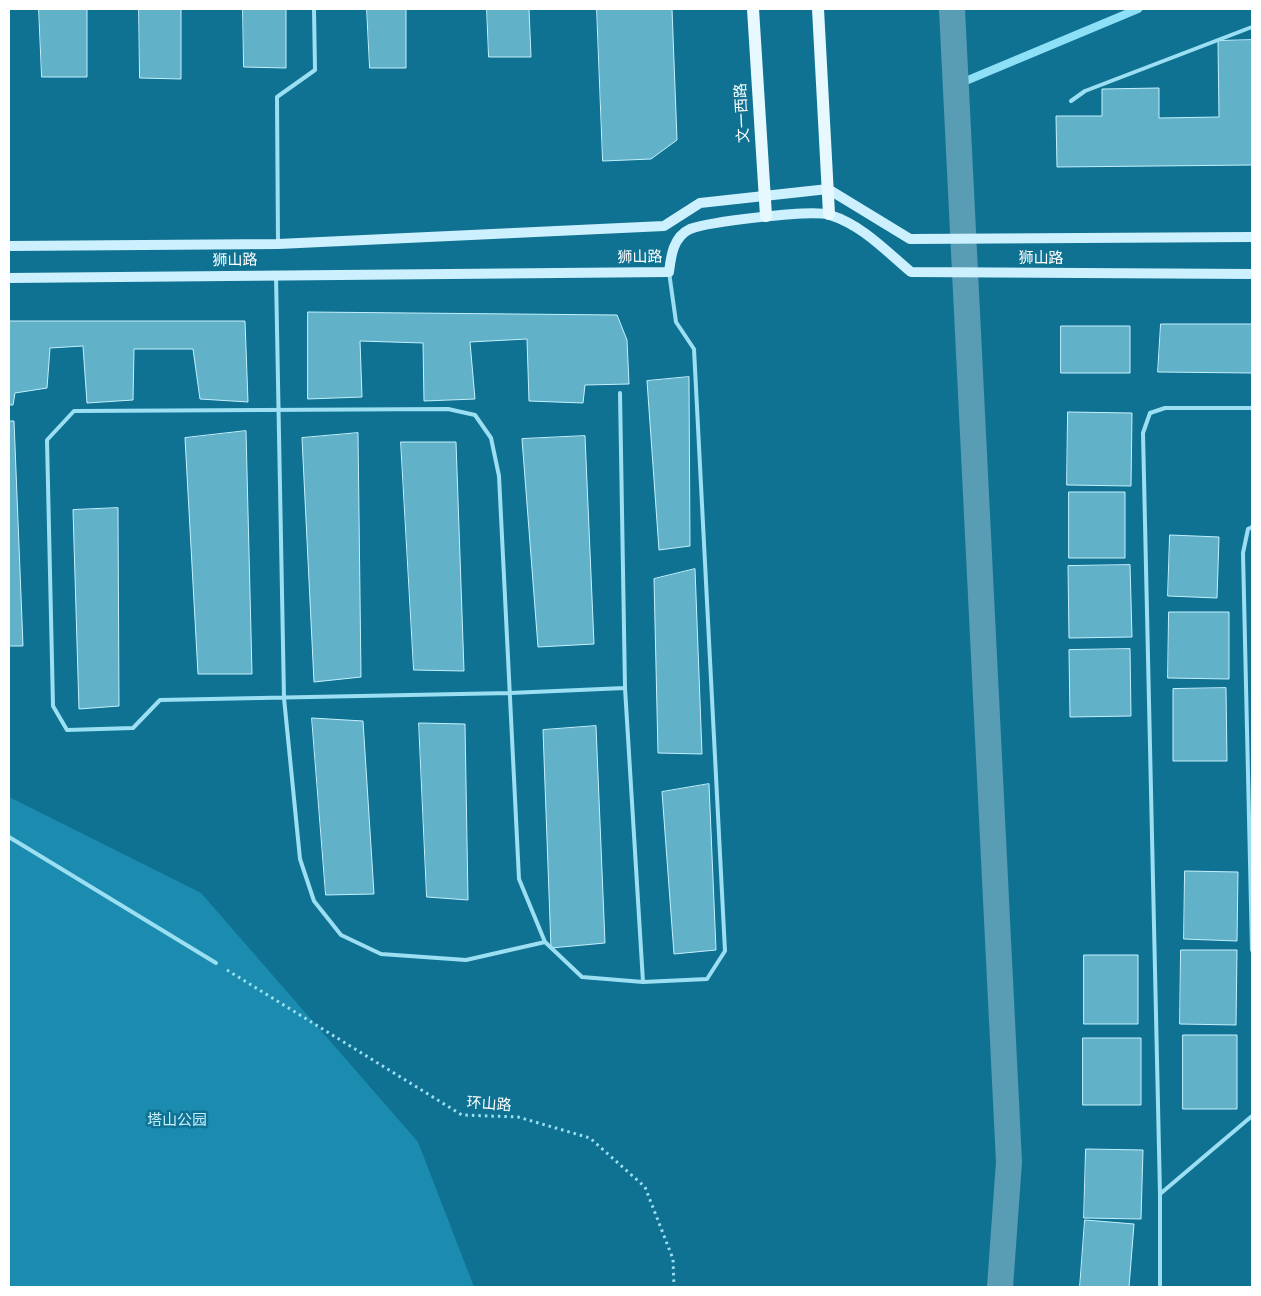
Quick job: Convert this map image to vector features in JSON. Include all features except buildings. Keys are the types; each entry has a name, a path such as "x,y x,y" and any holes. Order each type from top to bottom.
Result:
{"main road":[{"name":"文一西路","path":"753,9 766,216"},
{"path":"818,9 829,214"},
{"name":"狮山路","path":"9,246 278,244 664,226 700,203 764,194 828,189 910,239 1252,237"},
{"name":"狮山路","path":"9,278 276,274 669,272 673,246 688,230 766,216 829,214 863,230 912,272 1252,274"}],"lane":[{"path":"278,244 277,97 315,70 314,9"},
{"path":"1071,101 1085,91 1252,27"},
{"path":"625,688 510,693 160,700 133,728 67,730 53,706 47,440 74,412 448,409 475,415 491,438 499,476 510,693 519,880 544,942 582,977 643,982 707,978 725,951 694,349 676,322 669,272"},
{"path":"276,274 277,410 284,698 300,859 314,901 341,935 381,954 466,960 544,942"},
{"path":"620,393 625,688 643,982"},
{"path":"1160,1287 1160,1194 1143,433 1150,412 1165,408 1252,408"},
{"path":"1252,527 1248,529 1243,553 1252,950"},
{"path":"9,837 216,963"},
{"path":"1160,1194 1252,1116"}],"path":[{"name":"环山路","path":"216,963 462,1115 518,1117 590,1138 645,1187 673,1259 674,1287"}],"green space":[{"name":"塔山公园","path":"9,797 201,893 418,1142 474,1287 9,1287"}],"waterway":[{"path":"952,9 1009,1162 1000,1287"},
{"path":"956,85 1138,9"}]}
